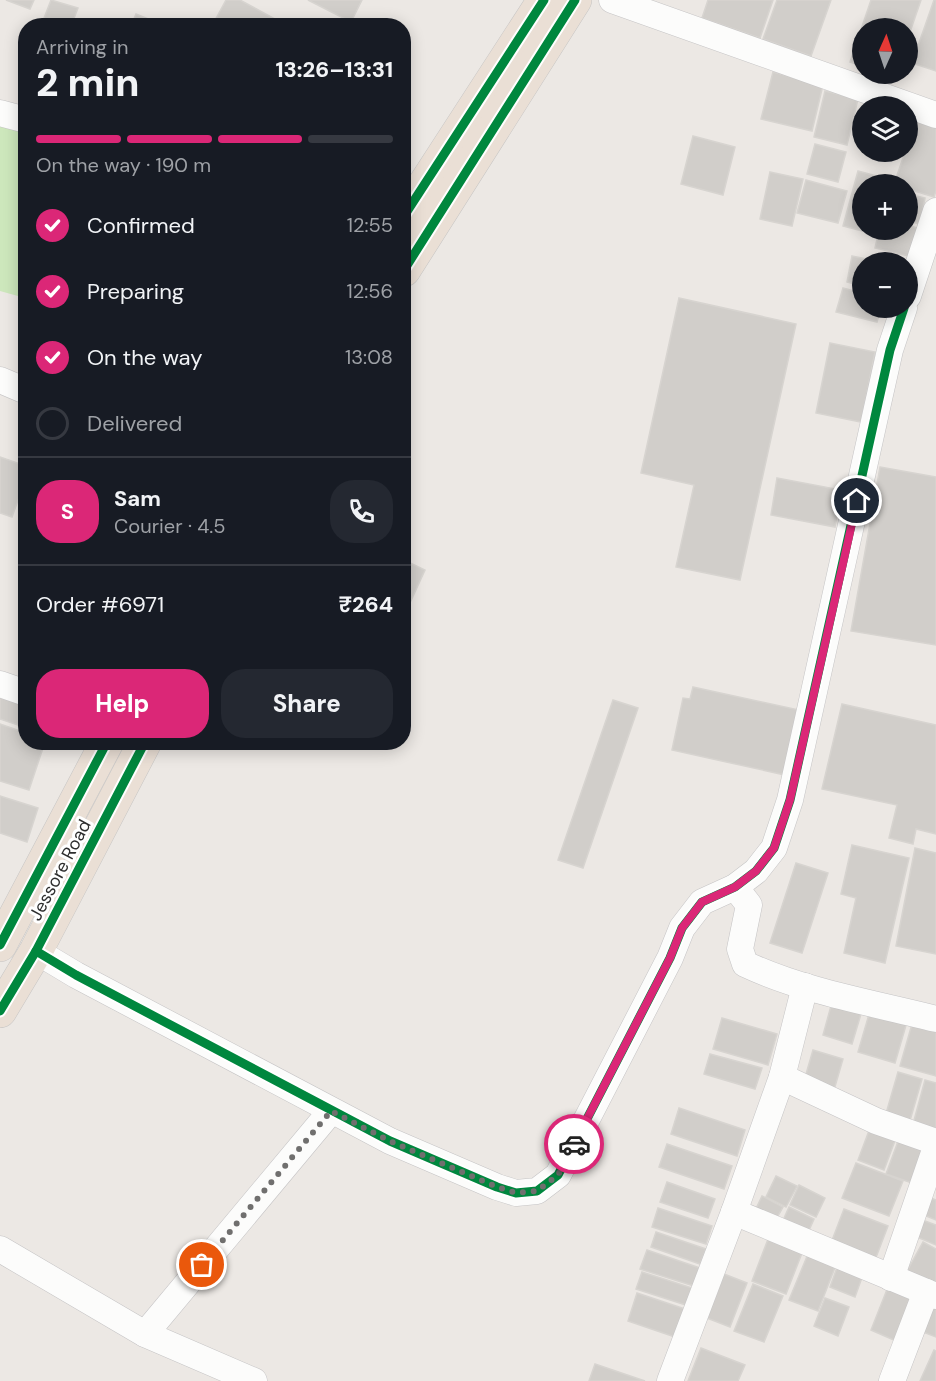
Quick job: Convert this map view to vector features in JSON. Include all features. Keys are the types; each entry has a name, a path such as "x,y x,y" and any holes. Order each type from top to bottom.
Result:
{"highway":[{"path":"411,205 544,0"},
{"path":"411,259 575,0"},
{"path":"0,945 103,750"},
{"name":"Jessore Road","path":"0,1011 36,951 141,750"}],"street":[{"path":"612,0 936,115"},
{"path":"0,113 18,118"},
{"path":"918,266 936,211"},
{"path":"36,951 76,975 390,1141 497,1187 516,1193 537,1191 558,1175 670,958 682,928 702,902 735,887 756,871 774,848 790,800 886,369 901,318"},
{"path":"0,380 18,388"},
{"path":"0,684 18,690"},
{"path":"735,887 749,905 740,949 745,964 805,986 936,1019"},
{"path":"670,1381 782,1077 805,986"},
{"path":"782,1077 876,1121 936,1142"},
{"path":"145,1334 331,1111"},
{"path":"891,1278 936,1147"},
{"path":"734,1212 931,1294 892,1381"},
{"path":"0,1249 145,1334 254,1381"}],"green space":[{"path":"0,124 18,130 18,296 0,291"}],"building":[{"path":"6,0 34,0 30,9"},
{"path":"51,0 78,8 74,18 44,18"},
{"path":"226,0 240,0 273,18 216,18"},
{"path":"308,0 362,0 353,18 343,18"},
{"path":"708,0 773,0 760,38 702,18"},
{"path":"777,0 831,0 811,56 763,39"},
{"path":"871,0 921,0 915,18 865,18"},
{"path":"934,0 936,0 936,71 918,65 918,46"},
{"path":"136,14 146,18 134,18"},
{"path":"773,72 823,85 812,131 761,119"},
{"path":"825,91 852,98 852,124 847,145 814,137"},
{"path":"918,120 936,126 936,191 934,197 918,192 918,174 897,174 902,162 918,162"},
{"path":"693,136 735,147 723,195 681,184"},
{"path":"815,144 846,152 838,182 807,174"},
{"path":"770,172 803,179 792,226 760,219"},
{"path":"806,180 847,191 838,223 797,213"},
{"path":"852,193 852,228 843,226"},
{"path":"918,196 925,198 920,224 918,224"},
{"path":"877,240 917,240 914,252 892,252 875,248"},
{"path":"852,256 852,283 847,282"},
{"path":"843,288 852,290 852,316 836,312"},
{"path":"679,298 796,324 740,580 676,567 694,485 641,473"},
{"path":"861,318 878,318 877,322"},
{"path":"830,343 875,352 861,422 816,413"},
{"path":"0,457 18,463 18,500 12,517 0,513"},
{"path":"880,467 936,477 936,645 851,631"},
{"path":"777,478 841,490 835,527 771,515"},
{"path":"411,563 425,570 411,601"},
{"path":"693,687 799,710 785,775 672,750 683,698 690,699"},
{"path":"0,689 18,695 18,725 0,719"},
{"path":"613,700 638,708 583,868 558,860"},
{"path":"842,704 936,725 936,834 916,829 913,844 889,838 897,805 822,789"},
{"path":"0,724 18,730 18,750 42,750 29,790 0,781"},
{"path":"0,796 38,808 27,842 0,833"},
{"path":"852,845 909,858 885,963 844,953 856,898 841,894"},
{"path":"915,848 936,853 936,954 896,946"},
{"path":"796,863 828,873 802,953 770,943"},
{"path":"834,995 864,1004 852,1044 823,1035"},
{"path":"872,1004 909,1015 895,1063 858,1052"},
{"path":"914,1017 936,1023 936,1076 900,1066"},
{"path":"722,1018 777,1034 768,1065 713,1049"},
{"path":"813,1050 843,1059 834,1090 804,1081"},
{"path":"710,1054 762,1068 755,1089 704,1074"},
{"path":"898,1072 922,1079 909,1124 885,1117"},
{"path":"925,1080 936,1083 936,1131 913,1124"},
{"path":"679,1108 745,1130 737,1156 671,1134"},
{"path":"870,1128 896,1138 884,1170 858,1160"},
{"path":"900,1136 929,1147 915,1184 886,1174"},
{"path":"667,1144 732,1166 724,1189 659,1167"},
{"path":"856,1163 903,1181 889,1216 842,1198"},
{"path":"776,1176 797,1186 786,1207 766,1197"},
{"path":"667,1182 715,1199 708,1218 660,1202"},
{"path":"799,1185 825,1198 816,1217 790,1205"},
{"path":"762,1196 783,1207 774,1223 754,1213"},
{"path":"926,1196 936,1200 936,1220 919,1213"},
{"path":"789,1207 814,1219 806,1237 781,1225"},
{"path":"658,1208 712,1226 706,1244 652,1227"},
{"path":"844,1209 888,1226 875,1260 831,1243"},
{"path":"917,1218 936,1225 936,1245 910,1234"},
{"path":"656,1232 706,1249 700,1264 651,1247"},
{"path":"770,1234 804,1248 786,1294 752,1281"},
{"path":"923,1242 936,1249 936,1290 906,1273"},
{"path":"647,1250 700,1268 694,1286 640,1269"},
{"path":"808,1254 836,1265 818,1311 789,1300"},
{"path":"839,1262 864,1272 855,1297 830,1287"},
{"path":"642,1272 695,1289 689,1306 636,1289"},
{"path":"724,1274 747,1283 730,1327 707,1318"},
{"path":"753,1284 783,1296 764,1342 734,1331"},
{"path":"888,1287 913,1297 896,1341 871,1330"},
{"path":"637,1293 685,1309 675,1337 628,1321"},
{"path":"825,1298 849,1307 838,1336 814,1326"},
{"path":"928,1304 936,1307 936,1337 918,1330"},
{"path":"701,1348 745,1365 738,1381 688,1381"},
{"path":"934,1350 936,1351 936,1381 920,1381"},
{"path":"595,1364 645,1381 589,1381"}],"cycle path":[{"path":"411,205 544,0"},
{"path":"411,259 575,0"},
{"path":"36,951 76,975 390,1141 497,1187 516,1193 537,1191 558,1175 670,958 682,928 702,902 735,887 756,871 774,848 790,800 890,350 901,318"},
{"path":"0,945 103,750"},
{"path":"0,1011 36,951 141,750"}],"way so far":[{"path":"202,1265 331,1111 390,1141 516,1193 537,1191 558,1175 574,1144"}],"route":[{"path":"574,1144 670,958 682,928 702,902 735,887 756,871 774,848 790,800 857,501"}]}
